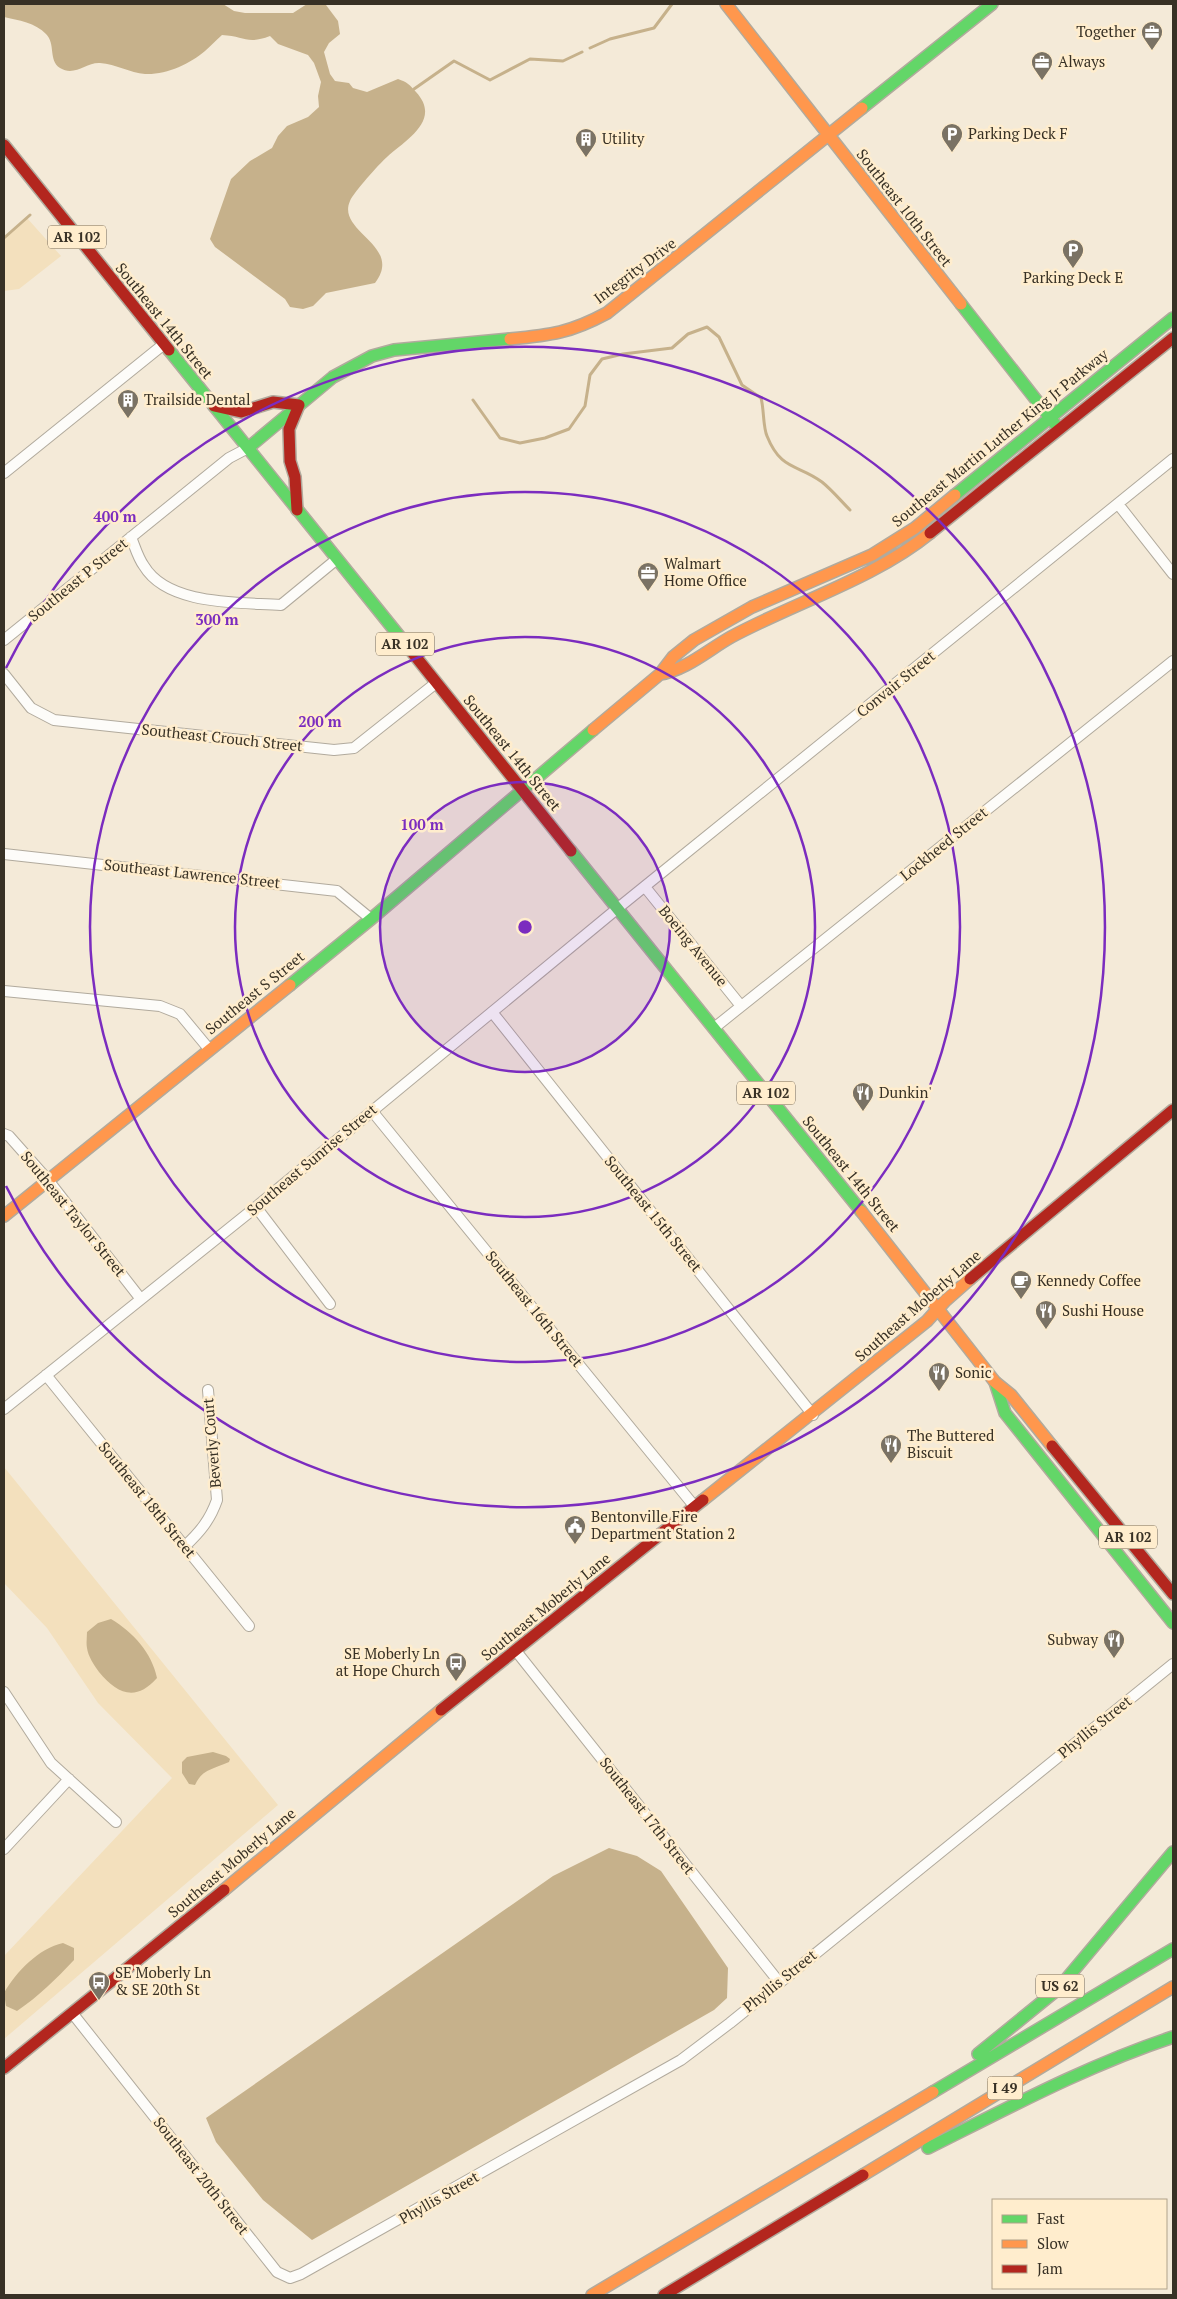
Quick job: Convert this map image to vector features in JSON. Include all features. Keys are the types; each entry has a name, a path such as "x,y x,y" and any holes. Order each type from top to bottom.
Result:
{"main road":[{"name":"Southeast 10th Street","path":"726,4 1059,430"},
{"name":"Integrity Drive","path":"248,448 298,404 343,369 375,354 394,350 552,335 581,327 607,313 992,4"},
{"name":"Southeast 14th Street","path":"4,145 618,908 995,1382 1011,1395 1173,1594"},
{"name":"Southeast Martin Luther King Jr Parkway","path":"522,789 660,674 665,663 675,653 708,630 868,557 915,528 1173,318"},
{"name":"Southeast Martin Luther King Jr Parkway","path":"660,674 673,672 731,637 897,557 921,542 1173,338"},
{"path":"214,406 241,412 273,402 298,404 289,429 290,461 295,477 298,510"},
{"name":"Southeast S Street","path":"4,1216 370,919 522,789"},
{"name":"Southeast Moberly Lane","path":"4,2068 73,2014 377,1762 813,1415 928,1321 956,1289 1053,1207 1173,1110"},
{"name":"Southeast 14th Street","path":"995,1382 1005,1413 1173,1623"},
{"name":"US 62","path":"924,2096 1058,1989 1173,1852"},
{"name":"I 49","path":"592,2295 1173,1949"},
{"name":"I 49","path":"664,2295 1173,1986"},
{"path":"836,2190 923,2151 1045,2090 1140,2048 1173,2037"}],"street":[{"path":"4,473 164,344"},
{"name":"Southeast P Street","path":"4,640 229,458 248,448"},
{"name":"Convair Street","path":"618,908 1173,459"},
{"path":"1118,504 1173,574"},
{"path":"131,537 144,566 168,588 186,595 220,600 281,605 337,559"},
{"name":"Lockheed Street","path":"714,1028 1173,661"},
{"name":"Southeast Crouch Street","path":"4,674 31,708 54,720 334,750 354,748 436,682"},
{"name":"Southeast Lawrence Street","path":"4,854 337,891 370,919"},
{"name":"Boeing Avenue","path":"645,887 741,1006"},
{"name":"Southeast Sunrise Street","path":"4,1409 140,1298 256,1207 618,908"},
{"path":"4,991 160,1006 180,1014 209,1049"},
{"name":"Southeast 15th Street","path":"492,1012 813,1415"},
{"name":"Southeast 16th Street","path":"372,1111 695,1507"},
{"name":"Southeast Taylor Street","path":"4,1134 9,1136 48,1180 140,1298"},
{"path":"256,1207 330,1304"},
{"name":"Southeast 18th Street","path":"46,1375 249,1626"},
{"name":"Beverly Court","path":"185,1546 203,1530 217,1500 208,1390"},
{"name":"Southeast 17th Street","path":"516,1651 778,1982"},
{"name":"Phyllis Street","path":"352,2247 681,2060 730,2023 778,1982 1173,1664"},
{"path":"4,1692 51,1763 116,1822"},
{"path":"4,1849 69,1779"},
{"name":"Southeast 20th Street","path":"73,2014 277,2272 290,2278 352,2247"}],"shaded area":[{"path":"4,4 223,4 234,11 245,13 293,13 307,4 326,5 338,21 340,34 329,43 324,52 330,74 335,81 349,83 353,88 367,92 398,79 404,81 416,92 423,102 425,112 418,129 378,166 350,201 348,212 352,222 376,249 381,259 382,270 375,283 326,293 313,306 303,309 290,307 285,299 215,247 210,239 231,179 250,161 272,148 278,136 287,126 308,117 319,107 318,96 321,82 314,63 308,55 278,44 270,36 251,40 222,35 192,60 177,68 161,73 145,74 100,63 71,71 65,70 56,65 51,42 46,34 32,25 4,17"},
{"path":"27,218 61,256 19,289 4,291 4,238"},
{"path":"4,1467 278,1805 4,2039 4,1956 172,1778 98,1703 47,1628 4,1583"},
{"path":"111,1619 134,1637 151,1660 157,1678 142,1690 127,1692 113,1686 99,1672 90,1657 87,1646 87,1632 98,1623"},
{"path":"213,1752 226,1756 230,1759 229,1762 205,1773 195,1785 189,1784 182,1773 182,1762 187,1757"},
{"path":"609,1848 637,1856 661,1871 728,1968 727,1998 714,2010 312,2240 263,2200 216,2142 206,2118 553,1876"},
{"path":"63,1943 74,1948 74,1960 47,1987 17,2011 6,2006 4,1993 22,1969 37,1955"}],"waterway":[{"path":"590,48 610,39 654,28 672,4"},
{"path":"414,89 454,61 490,80 530,59 563,61 582,52"},
{"path":"4,238 30,215"},
{"path":"473,400 500,438 520,443 545,438 569,429 585,406 590,375 602,359 623,354 672,348 688,334 707,327 719,337 742,385 761,398 766,432 772,447 778,455 784,461 822,482 850,510"}],"traffic: fast":[{"path":"862,108 992,4"},
{"path":"961,304 1055,424"},
{"path":"955,495 1173,318"},
{"path":"248,448 333,377 372,356 394,350 510,339"},
{"path":"169,350 408,647"},
{"path":"290,985 371,919 593,730"},
{"path":"571,851 861,1211"},
{"path":"995,1382 1005,1413 1173,1623"},
{"path":"978,2054 1058,1989 1173,1852"},
{"path":"933,2092 1173,1949"},
{"path":"928,2148 1079,2074 1173,2037"}],"traffic: slow":[{"path":"726,4 961,304"},
{"path":"510,339 560,332 582,325 607,313 862,108"},
{"path":"593,730 660,674 673,657 694,640 752,607 872,555 915,528 955,495"},
{"path":"660,674 679,668 731,637 859,577 908,549 930,533"},
{"path":"4,1216 290,985"},
{"path":"861,1211 995,1382 1011,1395 1052,1446"},
{"path":"703,1500 927,1321 945,1301 970,1279"},
{"path":"224,1890 441,1710"},
{"path":"863,2175 1173,1987"},
{"path":"592,2295 933,2092"}],"traffic: jam":[{"path":"4,145 169,350"},
{"path":"930,533 1173,338"},
{"path":"214,406 241,412 273,402 299,405 289,429 290,461 295,477 297,510"},
{"path":"408,647 571,851"},
{"path":"970,1279 1173,1110"},
{"path":"1052,1446 1173,1594"},
{"path":"441,1710 703,1500"},
{"path":"4,2068 224,1890"},
{"path":"664,2295 863,2175"}],"place":[{"name":"Together","path":"1152,51"},
{"name":"Always","path":"1042,81"},
{"name":"Parking Deck F","path":"952,153"},
{"name":"Utility","path":"586,158"},
{"name":"Parking Deck E","path":"1073,269"},
{"name":"Trailside Dental","path":"128,419"},
{"name":"Walmart Home Office","path":"648,592"},
{"name":"Dunkin'","path":"863,1112"},
{"name":"Kennedy Coffee","path":"1021,1300"},
{"name":"Sushi House","path":"1046,1330"},
{"name":"Sonic","path":"939,1392"},
{"name":"The Buttered Biscuit","path":"891,1464"},
{"name":"Bentonville Fire Department Station 2","path":"575,1545"},
{"name":"Subway","path":"1114,1659"},
{"name":"SE Moberly Ln at Hope Church","path":"456,1682"},
{"name":"SE Moberly Ln & SE 20th St","path":"99,2001"}]}
